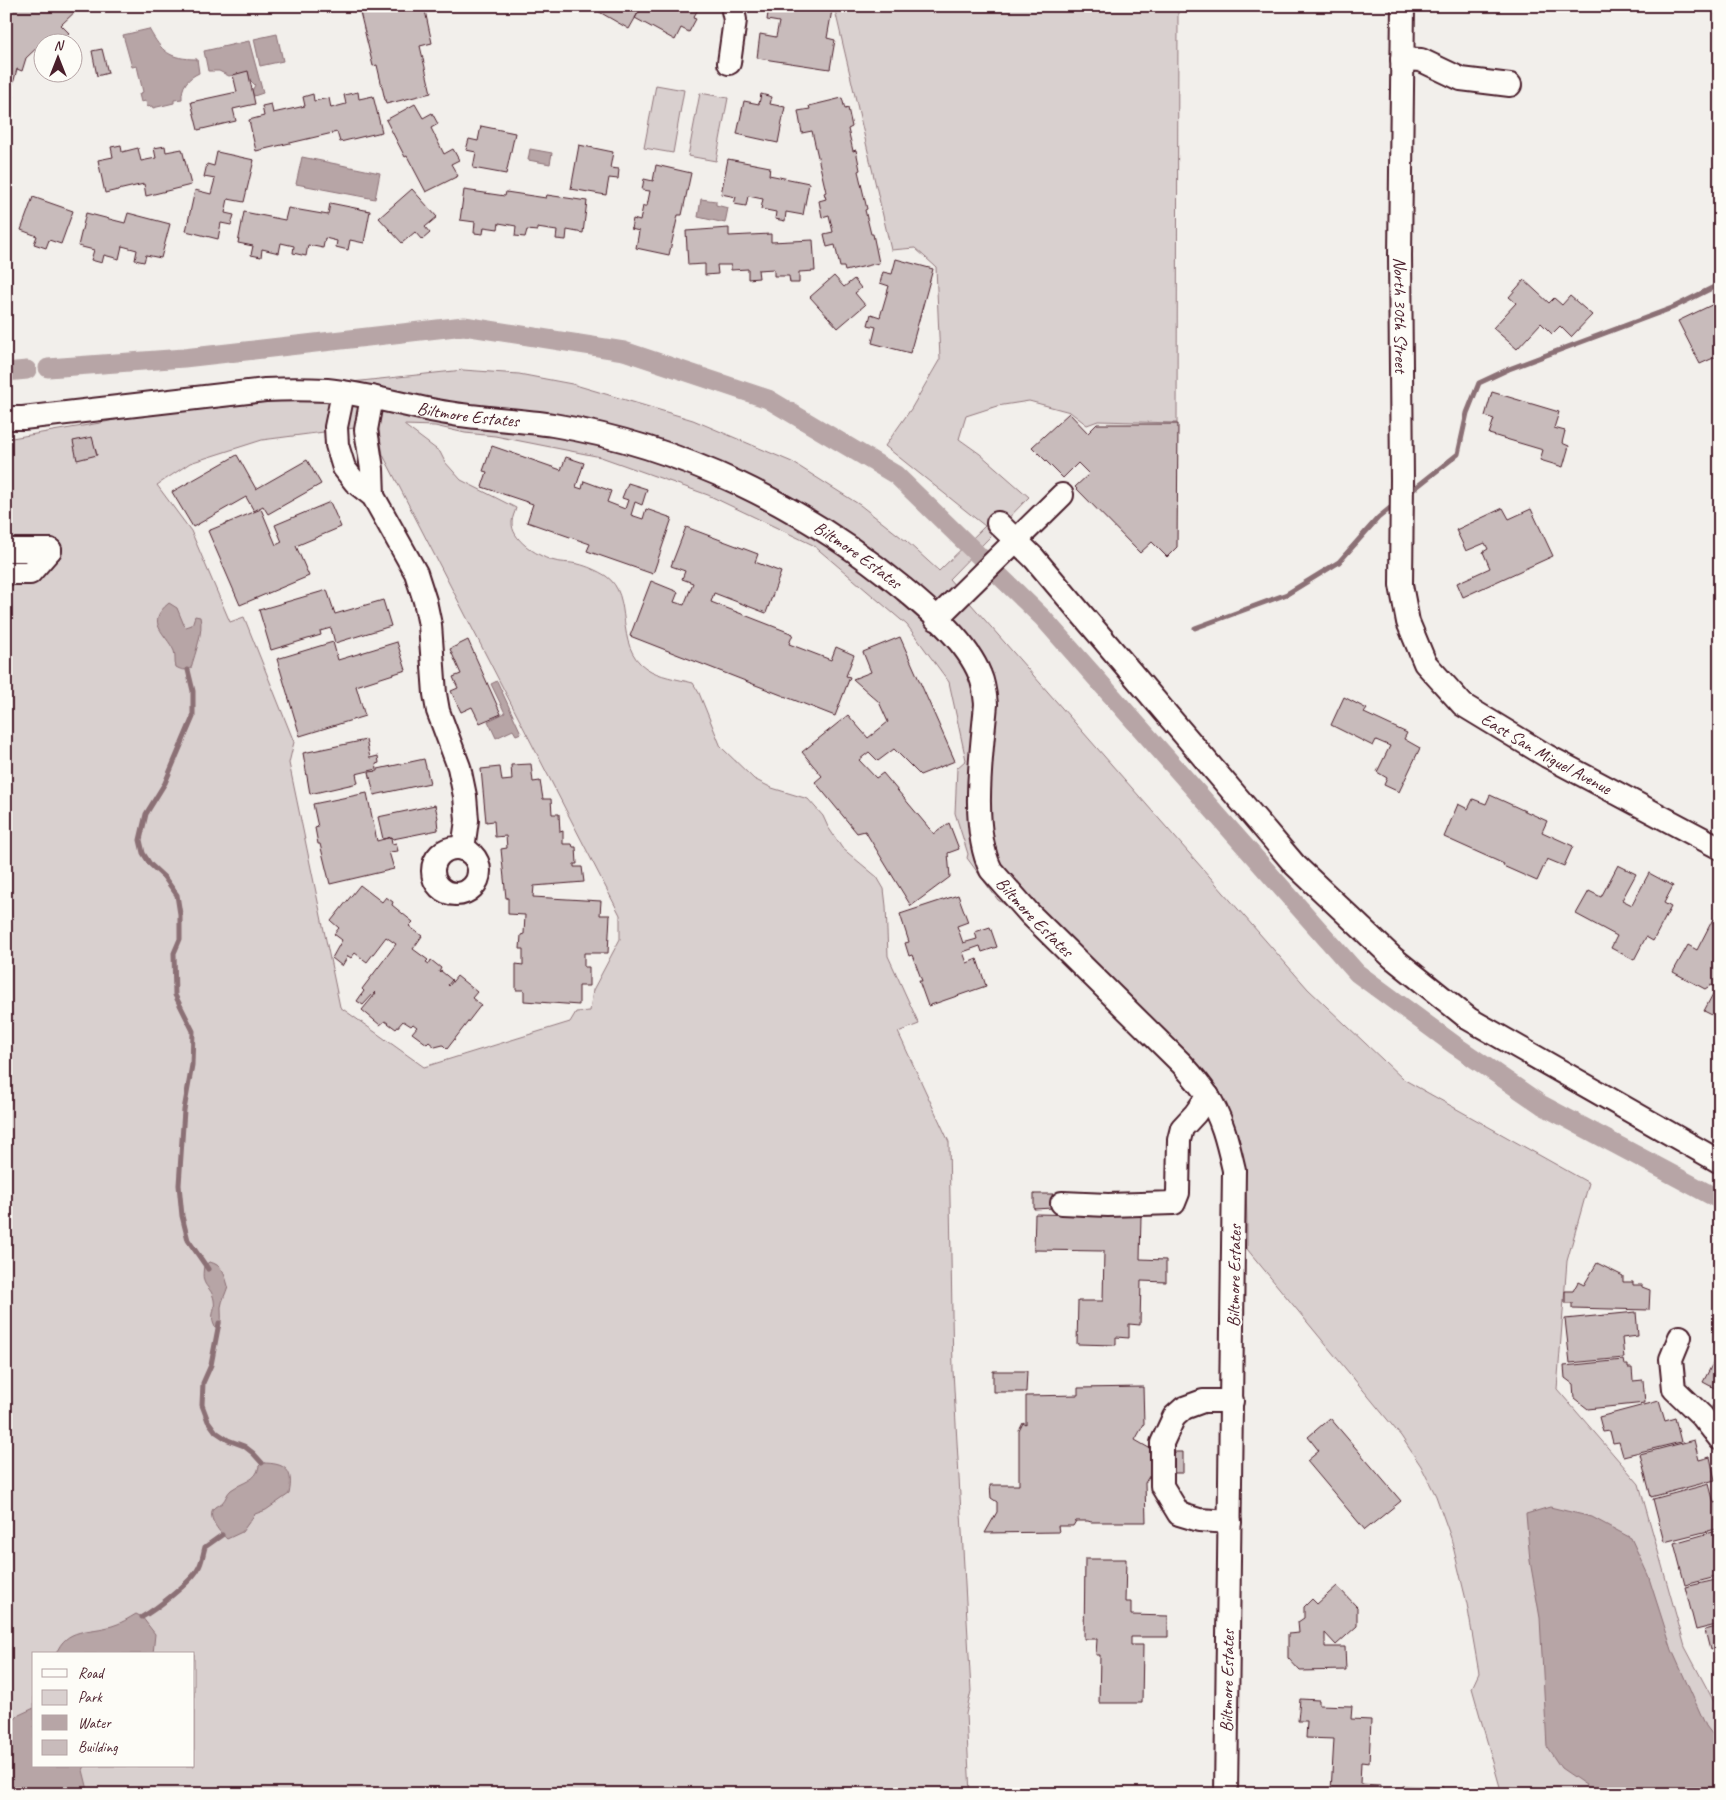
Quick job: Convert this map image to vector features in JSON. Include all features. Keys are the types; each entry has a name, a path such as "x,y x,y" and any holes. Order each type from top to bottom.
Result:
{"street":[{"path":"729,63 734,20 732,6"},
{"name":"North 30th Street","path":"1403,6 1400,254 1401,585 1408,622"},
{"path":"1402,59 1421,60 1461,79 1510,85"},
{"name":"Biltmore Estates","path":"6,418 265,390 295,389 372,397 454,414 553,425 584,431 647,448 700,467 759,493 822,529 894,581 960,642 979,673 986,704 980,790 980,828 991,870 1030,914 1182,1064 1208,1096 1218,1115 1234,1170 1226,1794"},
{"path":"343,393 336,427 337,445 344,468 355,482 373,496 416,573 425,601 430,625 438,711 459,767 465,796 467,820 463,848"},
{"path":"372,397 366,430 372,470 373,496"},
{"path":"936,619 1062,495"},
{"path":"998,522 1012,543 1034,558 1295,864 1393,958 1469,1018 1720,1162"},
{"path":"6,550 50,550 30,573 6,573"},
{"name":"East San Miguel Avenue","path":"1408,622 1424,663 1463,705 1547,756 1720,848"},
{"path":"1062,1203 1108,1205 1174,1203 1178,1193 1179,1140 1182,1128 1208,1096"},
{"path":"1680,1337 1671,1359 1674,1389 1702,1416 1720,1439"},
{"path":"1230,1522 1199,1520 1179,1514 1162,1486 1162,1443 1174,1416 1184,1408 1203,1401 1232,1401"}],"green space":[{"path":"834,6 1178,6 1177,423 1098,421 1087,425 1070,412 1029,401 997,406 966,416 959,439 980,454 1029,497 949,579 1308,989 1403,1079 1589,1183 1567,1261 1557,1389 1639,1484 1685,1647 1720,1713 1720,1794 1502,1794 1472,1688 1479,1673 1467,1604 1451,1538 1436,1496 1421,1466 1401,1436 1247,1249 1243,1161 1236,1133 1218,1088 1097,967 998,900 967,858 968,854 955,813 957,768 966,760 949,682 907,625 813,545 708,495 601,457 435,426 404,425 440,452 445,462 461,480 516,508 512,520 513,529 520,541 526,546 551,560 575,563 606,576 615,585 620,596 626,634 636,659 646,668 657,674 693,683 721,747 754,779 772,788 808,799 823,816 842,848 877,877 884,889 888,956 919,1024 898,1032 949,1142 953,1371 971,1691 966,1714 970,1794 6,1794 6,439 124,418 286,400 352,382 463,370 519,374 572,384 693,420 792,462 860,505 906,541 939,571 985,526 885,446 911,409 940,359 936,267 915,248 891,250","holes":["378,425 383,455 620,915 620,939 593,990 590,1011 576,1012 570,1022 424,1067 340,1007 289,763 294,742 244,617 230,622 191,531 157,485 190,463 262,440"]},
{"path":"656,85 684,90 673,153 644,148"},
{"path":"700,93 728,98 716,161 688,156"}],"water":[{"path":"149,29 167,53 180,58 197,59 199,73 186,83 182,99 153,108 152,106 147,107 146,101 141,102 139,94 143,92 137,66 132,67 123,35"},
{"path":"277,34 283,61 260,66 254,39"},
{"path":"249,41 263,93 254,96 252,91 255,85 250,80 248,72 229,76 219,71 208,71 204,51"},
{"path":"530,149 552,153 550,164 528,160"},
{"path":"302,157 380,173 375,199 296,184"},
{"path":"701,199 716,201 716,205 728,208 725,223 698,217"},
{"path":"169,603 177,608 186,627 192,625 195,616 200,617 201,629 198,642 191,668 187,670 176,667 174,651 157,622 158,616"},
{"path":"497,681 521,733 516,735 513,730 496,738 488,721 505,713 491,684"},
{"path":"209,1262 220,1268 228,1286 221,1307 220,1328 215,1327 213,1323 213,1295 203,1279 204,1266"},
{"path":"262,1463 277,1464 286,1470 290,1479 289,1494 266,1510 255,1514 242,1532 227,1539 218,1530 213,1521 213,1509 225,1500 231,1490 252,1478"},
{"path":"1550,1507 1592,1517 1631,1538 1648,1575 1672,1650 1706,1726 1720,1744 1720,1794 1599,1794 1561,1768 1547,1747 1540,1618 1530,1561 1526,1514"},
{"path":"136,1614 142,1617 155,1634 153,1652 57,1652 60,1645 72,1635 115,1625"},
{"path":"32,1709 32,1768 84,1768 89,1794 6,1794 6,1728 19,1715"}],"building":[{"path":"6,6 81,6 61,25 68,32 32,32 32,52 26,58 22,71 17,69 10,95 13,96 10,106 8,105 6,111"},
{"path":"369,6 424,6 432,43 420,46 431,93 386,104 377,65 373,66 359,8"},
{"path":"589,6 642,6 629,29"},
{"path":"642,6 700,6 693,18 696,19 689,32 681,28 675,40 635,18"},
{"path":"769,6 809,6 832,10 827,38 835,40 830,69 757,58 760,34 776,37 779,22 767,20"},
{"path":"102,49 108,73 97,76 92,51"},
{"path":"248,71 255,104 233,109 236,121 198,130 191,102 237,92 233,75"},
{"path":"358,92 359,99 373,96 382,132 340,142 337,132 256,151 249,120 264,116 262,106 271,104 273,113 305,106 303,97 313,94 314,101 329,98 331,108 346,104 344,95"},
{"path":"761,94 772,97 770,104 785,107 778,143 737,134 744,101 759,104"},
{"path":"842,98 845,109 848,108 852,127 848,129 853,151 856,150 860,170 858,171 867,209 865,210 871,234 873,234 879,263 845,271 844,267 840,267 835,245 827,247 824,234 833,232 829,215 822,217 819,201 826,199 824,193 826,192 812,131 802,133 798,111 810,109 809,106"},
{"path":"415,104 423,118 432,113 438,124 431,128 444,154 453,149 459,160 451,164 458,176 426,192 386,120"},
{"path":"481,126 515,133 506,174 473,168 476,152 466,150 469,139 478,141"},
{"path":"121,145 122,152 138,148 141,161 156,158 154,148 165,146 166,152 182,149 191,185 146,196 144,184 105,193 98,160 113,157 111,147"},
{"path":"579,145 613,152 610,168 619,169 618,179 609,178 606,195 571,189"},
{"path":"217,152 254,160 244,202 228,199 225,213 234,215 231,225 221,223 218,239 186,231 195,190 211,194 215,179 204,177 207,164 214,166"},
{"path":"728,159 770,167 769,175 809,183 803,215 786,212 785,221 775,219 776,212 761,209 763,199 748,196 746,206 734,204 736,197 721,194"},
{"path":"656,165 691,173 682,215 678,215 669,255 636,248 639,231 631,229 633,219 640,221 643,206 647,206 650,191 642,190 644,179 653,181"},
{"path":"412,189 437,217 425,227 430,233 422,240 415,232 402,243 379,218"},
{"path":"464,190 505,196 506,192 546,198 547,195 587,201 583,233 567,230 566,240 556,239 557,231 537,228 537,231 527,230 525,237 515,236 516,226 499,223 498,229 484,227 483,234 474,233 475,222 460,220"},
{"path":"33,197 73,211 61,244 49,240 46,248 34,244 37,236 21,230"},
{"path":"330,203 370,211 364,243 350,240 348,250 336,247 337,241 325,238 323,248 308,245 306,256 293,253 294,246 281,243 279,253 262,249 261,257 251,255 253,246 238,243 244,212 285,220 288,208 328,215"},
{"path":"86,213 125,223 128,213 170,224 161,258 146,255 144,262 135,260 137,250 122,246 119,259 104,255 102,263 91,260 94,250 78,246"},
{"path":"729,228 729,236 771,234 771,242 813,240 815,271 799,272 799,283 790,283 789,276 774,276 774,269 758,270 759,278 748,279 748,269 731,270 731,265 717,265 718,274 705,275 705,264 688,265 686,231"},
{"path":"896,259 933,269 910,353 872,343 876,327 868,325 871,314 880,317 889,286 880,283 883,272 892,274"},
{"path":"834,276 844,287 854,279 861,288 855,293 865,305 838,328 810,297"},
{"path":"1524,280 1549,303 1554,298 1562,305 1570,296 1592,315 1571,337 1560,326 1552,334 1541,323 1517,349 1493,328 1516,303 1509,297"},
{"path":"1720,301 1720,355 1700,364 1678,321"},
{"path":"1492,392 1559,412 1554,428 1565,431 1562,443 1569,446 1563,467 1540,460 1543,450 1489,434 1494,419 1485,416"},
{"path":"1069,413 1088,433 1097,424 1178,424 1177,547 1167,557 1152,542 1140,553 1075,487 1089,474 1078,463 1063,478 1032,447"},
{"path":"92,437 97,455 77,460 73,441"},
{"path":"492,446 561,470 566,457 584,463 576,487 582,489 584,481 611,491 607,502 625,509 628,500 622,498 628,483 647,489 642,505 635,502 631,515 643,519 646,509 672,518 653,574 587,551 590,544 527,522 533,504 482,487 487,472 483,471"},
{"path":"237,455 256,489 307,460 321,484 268,514 263,506 254,511 246,497 193,527 172,492"},
{"path":"330,502 341,527 296,546 309,576 240,605 208,531 261,509 276,545 282,542 275,525"},
{"path":"1503,508 1509,519 1531,509 1553,556 1463,597 1457,583 1490,568 1483,552 1488,549 1485,543 1466,551 1456,530"},
{"path":"686,527 758,554 755,562 781,572 766,613 714,593 711,602 793,634 789,644 831,660 836,647 854,655 846,676 850,677 835,716 630,636 651,581 678,592 674,602 684,605 693,583 682,579 685,571 671,566"},
{"path":"327,590 335,614 383,600 391,626 335,643 331,628 320,631 321,635 271,650 259,610"},
{"path":"900,637 955,761 920,775 894,749 878,761 869,752 859,760 876,778 883,773 934,834 949,823 959,849 948,853 950,877 911,906 865,831 857,833 815,782 822,776 802,752 848,715 868,738 888,722 879,702 853,679 871,672 863,652"},
{"path":"468,640 501,714 480,723 472,707 461,712 451,691 458,688 453,677 461,674 450,649"},
{"path":"333,642 338,660 397,642 406,670 356,686 365,716 300,736 277,659"},
{"path":"1344,697 1367,709 1364,713 1407,733 1404,739 1420,748 1399,792 1384,785 1387,778 1377,772 1390,746 1376,740 1373,746 1331,725"},
{"path":"366,740 370,758 378,756 379,763 376,764 377,769 356,774 358,783 310,794 303,753"},
{"path":"424,759 430,783 374,795 369,772"},
{"path":"531,764 533,782 540,781 543,799 551,799 552,814 559,814 560,832 563,831 563,844 572,844 573,847 576,847 577,864 574,864 574,867 582,867 584,882 534,886 533,897 601,901 600,915 610,915 608,953 584,953 584,967 589,967 589,986 579,986 579,1005 524,1001 524,990 516,990 516,964 523,965 523,949 520,949 521,935 524,934 525,915 508,914 508,898 506,898 501,849 507,848 506,836 495,837 494,821 486,822 481,769 500,767 502,781 512,780 511,765"},
{"path":"367,793 377,841 391,837 392,844 396,843 398,851 389,852 394,869 330,884 320,844 318,844 315,828 318,827 313,804"},
{"path":"1490,795 1547,821 1542,832 1573,846 1564,866 1547,859 1537,881 1444,837 1458,804 1468,809 1473,799 1486,804"},
{"path":"435,805 438,830 393,839 392,837 383,839 378,817"},
{"path":"1618,865 1636,874 1622,900 1632,905 1649,873 1673,886 1664,903 1671,907 1653,941 1646,937 1634,960 1611,948 1617,936 1576,914 1589,891 1601,897"},
{"path":"360,885 382,902 386,897 393,902 392,905 413,922 409,926 422,936 413,949 428,960 426,962 429,964 431,960 441,968 439,972 441,971 452,980 449,986 457,976 477,992 472,998 481,1005 447,1049 443,1045 435,1047 429,1042 427,1044 412,1033 417,1027 413,1024 411,1026 403,1021 396,1029 385,1021 380,1025 362,1010 375,992 363,1005 357,1001 364,991 362,989 396,944 386,937 367,962 355,953 351,958 348,956 342,966 332,958 342,940 334,934 339,928 331,921"},
{"path":"958,895 968,922 957,926 963,943 977,939 975,932 990,927 997,947 982,952 980,946 963,952 967,963 977,959 986,986 928,1006 919,981 922,981 912,955 909,956 905,943 909,942 900,914"},
{"path":"1713,919 1720,922 1720,1019 1704,1011 1716,988 1711,985 1705,989 1673,972 1688,945 1697,950"},
{"path":"1034,1194 1053,1194 1053,1208 1034,1209"},
{"path":"1035,1214 1141,1216 1140,1259 1166,1260 1166,1282 1141,1281 1140,1325 1129,1324 1129,1338 1116,1337 1116,1345 1077,1344 1078,1301 1103,1301 1104,1251 1034,1250"},
{"path":"1597,1263 1623,1276 1623,1282 1633,1282 1633,1285 1642,1285 1642,1287 1650,1290 1649,1310 1572,1308 1572,1303 1565,1303 1565,1291 1573,1291 1578,1282 1584,1285"},
{"path":"1636,1312 1638,1336 1622,1338 1624,1358 1570,1363 1565,1319"},
{"path":"1720,1350 1720,1391 1703,1382"},
{"path":"1623,1360 1624,1365 1632,1368 1633,1381 1643,1380 1645,1403 1588,1409 1574,1398 1573,1384 1565,1378 1564,1366"},
{"path":"993,1371 1027,1371 1026,1392 993,1392"},
{"path":"1143,1387 1144,1424 1135,1440 1156,1452 1183,1452 1183,1473 1151,1473 1145,1483 1146,1522 1076,1521 1073,1526 1058,1526 1059,1532 985,1533 997,1512 997,1502 991,1498 990,1485 1019,1485 1019,1431 1023,1423 1026,1425 1026,1396 1078,1395 1078,1388"},
{"path":"1720,1393 1720,1411 1712,1407"},
{"path":"1659,1401 1665,1421 1675,1418 1681,1442 1623,1456 1619,1442 1613,1443 1610,1431 1603,1432 1599,1417"},
{"path":"1330,1418 1401,1501 1365,1530 1307,1461 1319,1451 1308,1437"},
{"path":"1694,1440 1699,1460 1710,1457 1715,1480 1651,1497 1640,1454"},
{"path":"1709,1484 1714,1503 1720,1501 1720,1528 1664,1542 1653,1499"},
{"path":"1720,1530 1720,1576 1685,1585 1674,1543"},
{"path":"1085,1559 1126,1559 1125,1602 1131,1602 1131,1615 1168,1616 1168,1637 1131,1637 1131,1645 1143,1645 1142,1703 1099,1703 1100,1655 1096,1655 1097,1639 1084,1639"},
{"path":"1720,1579 1720,1624 1696,1630 1685,1587"},
{"path":"1337,1586 1357,1607 1357,1626 1336,1645 1325,1633 1325,1647 1345,1647 1346,1670 1300,1671 1288,1658 1288,1634 1299,1633 1298,1622 1304,1618 1304,1607 1312,1599 1317,1604"},
{"path":"1720,1626 1720,1668 1715,1648 1710,1650 1705,1630"},
{"path":"1300,1699 1319,1700 1319,1705 1352,1706 1351,1719 1371,1720 1369,1763 1361,1762 1360,1784 1380,1785 1380,1794 1300,1794 1300,1790 1331,1791 1334,1739 1306,1738 1307,1721 1298,1721"},
{"path":"1403,1786 1443,1787 1443,1794 1402,1794"}],"waterway":[{"path":"1409,493 1458,454 1467,413 1479,383 1509,369 1672,308 1720,284"},
{"path":"48,368 184,358 464,326 624,351 768,399 896,475 1043,618 1357,973 1456,1046 1542,1105 1720,1200"},
{"path":"6,372 27,370"},
{"path":"1195,628 1287,594 1339,562 1378,518 1395,504"},
{"path":"188,670 193,691 193,717 165,783 146,814 140,840 143,853 150,864 164,877 177,895 180,914 180,939 174,953 175,995 193,1031 192,1065 184,1110 179,1185 182,1216 188,1240 208,1269"},
{"path":"219,1323 211,1365 203,1383 202,1405 208,1421 216,1432 228,1440 244,1446 262,1463"},
{"path":"142,1617 164,1602 194,1575 199,1567 205,1547 222,1535"}]}
